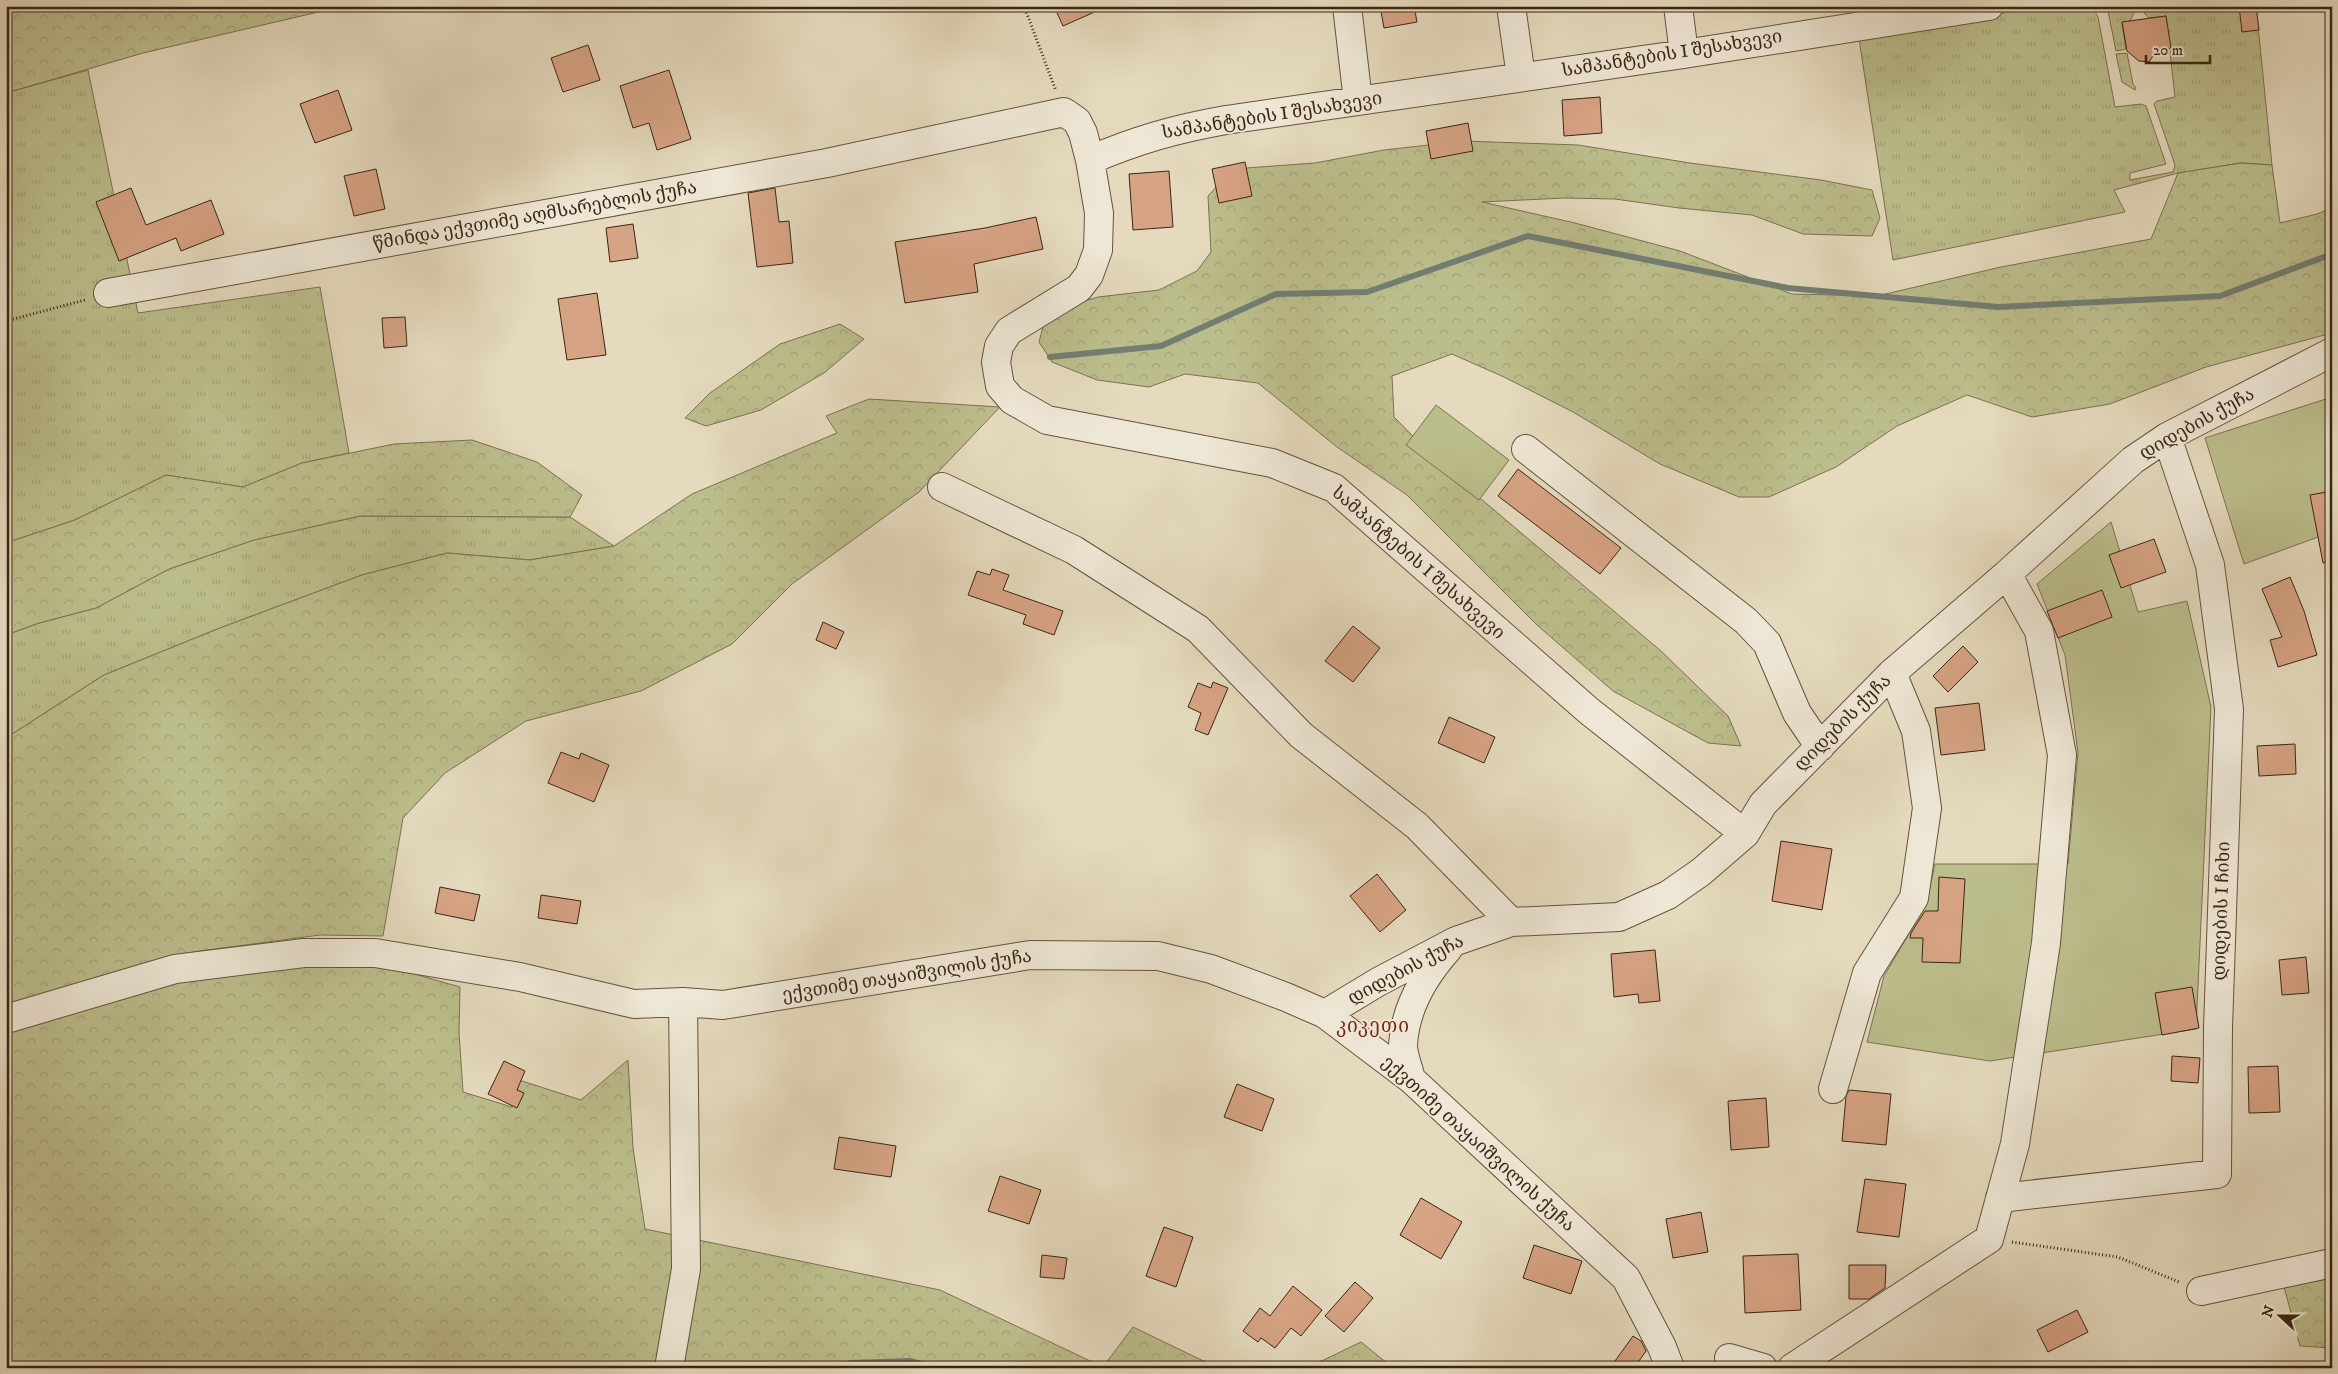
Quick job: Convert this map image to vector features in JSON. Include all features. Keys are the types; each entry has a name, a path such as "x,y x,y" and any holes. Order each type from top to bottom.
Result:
{"street":[{"path":"1347,6 1358,101"},
{"path":"1512,6 1521,77"},
{"path":"1678,6 1684,54"},
{"name":"სამპანტების I შესახვევი","path":"1745,834 1589,711 1334,488 1272,463 1047,420 1012,400 1000,386 996,362 1000,346 1009,331 1079,288 1089,275 1098,250 1099,213 1090,160 1128,143 1174,129 1684,54 1904,13 1989,6"},
{"path":"1064,112 1077,121 1083,133 1090,160"},
{"name":"წმინდა ექვთიმე აღმსარებლის ქუჩა","path":"108,293 827,163 1064,112"},
{"name":"დიდების ქუჩა","path":"1325,1014 1378,982 1456,941 1511,922 1619,918 1668,895 1701,872 1745,834 1763,804 1892,673 2007,574 2134,460 2168,437 2332,352"},
{"name":"დიდების I ჩიხი","path":"2000,1198 2217,1174 2218,1028 2229,709 2210,565 2168,437"},
{"path":"1526,450 1746,621 1767,643 1797,713 1820,746"},
{"path":"942,487 1074,550 1198,629 1301,735 1417,826 1511,922"},
{"path":"1792,1368 1989,1239 2015,1144 2046,943 2062,756 2039,631 2007,574"},
{"path":"1833,1089 1867,973 1914,898 1926,808 1916,731 1892,673"},
{"path":"1411,1079 1403,1046 1412,1002 1433,965 1456,941"},
{"name":"ექვთიმე თაყაიშვილის ქუჩა","path":"6,1019 174,969 304,953 375,953 520,977 634,1004 683,1002 723,1005 1030,955 1158,956 1210,969 1325,1014 1411,1079 1626,1278 1662,1347 1670,1368"},
{"path":"669,1368 686,1269 683,1002"},
{"path":"2201,1290 2332,1262"},
{"path":"657,1368 677,1322"},
{"path":"1729,1358 1763,1368"}],"path":[{"path":"1024,6 1064,112"},
{"path":"6,321 108,293"},
{"path":"1989,1239 2118,1257 2201,1290"}],"green space":[{"path":"6,6 344,6 143,53 6,93"},
{"path":"2031,6 2092,6 2098,17 2115,107 2141,104 2146,106 2166,164 2130,173 2130,180 2173,172 2175,165 2154,104 2157,101 2175,97 2166,16 2149,18 2142,11 2142,6 2256,6 2272,165 2241,163 2178,173 2114,190 2125,212 1893,260 1859,39 2031,8"},
{"path":"2107,6 2133,6 2134,13 2130,21 2122,23 2126,49 2116,51"},
{"path":"2127,53 2135,90 2122,82 2116,54"},
{"path":"88,70 138,313 320,287 349,453 302,463 243,487 166,475 75,520 6,543 6,93"},
{"path":"1464,141 1578,145 1690,163 1821,180 1872,190 1880,218 1872,236 1803,234 1752,215 1679,208 1615,199 1564,198 1482,202 1575,223 1680,251 1792,294 1877,296 2001,267 2151,239 2178,173 2241,163 2272,165 2280,223 2317,214 2332,208 2332,333 2206,367 2110,404 2032,417 1967,395 1897,426 1836,467 1769,497 1739,497 1660,464 1573,412 1504,377 1452,354 1392,376 1394,417 1442,466 1661,651 1728,716 1741,746 1708,743 1613,691 1537,625 1407,495 1337,447 1258,383 1185,374 1149,387 1097,380 1052,362 1039,342 1047,312 1098,297 1159,290 1197,271 1211,252 1208,196 1233,169 1315,163 1384,150"},
{"path":"840,324 864,339 824,373 761,410 706,426 685,418 710,393 780,344"},
{"path":"2332,397 2332,532 2244,564 2205,438"},
{"path":"869,399 1000,407 919,492 792,584 732,644 641,691 526,721 445,773 403,818 383,936 320,935 193,952 6,1005 6,738 104,675 220,628 362,575 447,553 530,560 614,546 692,494 837,433 826,416"},
{"path":"1436,405 1509,460 1479,500 1406,445"},
{"path":"472,440 537,462 582,495 570,517 360,516 254,540 169,569 96,608 39,623 6,635 6,543 75,520 166,475 243,487 302,463 394,444"},
{"path":"360,516 570,517 614,546 530,560 447,553 362,575 220,628 104,675 6,738 6,635 39,623 96,608 169,569 254,540"},
{"path":"2111,522 2138,612 2187,601 2211,707 2196,1029 1990,1061 1867,1042 1884,976 1926,905 1935,864 2068,864 2078,753 2065,655 2037,584"},
{"path":"337,959 379,964 460,987 459,1032 463,1092 512,1107 519,1080 581,1100 628,1060 633,1148 645,1229 940,1290 1103,1367 1133,1327 1218,1368 6,1368 6,1028 176,980"},
{"path":"2332,1278 2332,1348 2300,1346 2284,1287"},
{"path":"1361,1342 1393,1368 1307,1368"}],"building":[{"path":"1054,6 1108,6 1063,26"},
{"path":"1380,6 1414,6 1417,22 1384,28"},
{"path":"2239,6 2256,6 2259,30 2242,32"},
{"path":"2166,16 2171,48 2157,50 2149,62 2139,61 2127,51 2122,22"},
{"path":"588,45 600,80 563,92 551,58"},
{"path":"669,70 691,139 657,150 649,123 633,128 620,86"},
{"path":"338,90 352,130 315,143 300,104"},
{"path":"1600,97 1602,133 1564,136 1562,100"},
{"path":"1468,123 1473,151 1431,159 1426,131"},
{"path":"1245,162 1252,196 1219,203 1212,169"},
{"path":"376,169 385,209 354,216 344,176"},
{"path":"1169,171 1173,227 1133,230 1129,174"},
{"path":"131,188 146,225 211,200 224,234 181,251 176,238 119,261 96,202"},
{"path":"775,188 779,222 789,221 793,263 757,267 748,193"},
{"path":"1036,217 1043,249 974,264 978,292 905,303 895,242 985,228"},
{"path":"633,224 638,258 610,262 606,228"},
{"path":"597,293 606,355 567,360 558,299"},
{"path":"405,317 407,346 384,348 382,318"},
{"path":"1518,469 1621,548 1600,574 1498,496"},
{"path":"2332,491 2332,562 2323,563 2310,495"},
{"path":"2154,539 2166,572 2121,588 2109,555"},
{"path":"992,569 1009,575 1003,590 1063,611 1054,635 1023,624 1026,615 968,595 977,571 990,575"},
{"path":"2290,577 2304,611 2317,655 2278,667 2270,640 2282,637 2262,589"},
{"path":"2102,590 2112,617 2058,638 2047,611"},
{"path":"823,622 844,632 836,649 816,640"},
{"path":"1353,626 1380,648 1353,682 1325,661"},
{"path":"1963,646 1978,662 1948,692 1933,676"},
{"path":"1213,682 1228,688 1208,735 1195,730 1201,713 1188,707 1198,683 1211,688"},
{"path":"1979,703 1985,750 1941,755 1935,708"},
{"path":"1449,717 1495,737 1484,763 1438,743"},
{"path":"2295,744 2296,774 2259,776 2257,746"},
{"path":"561,752 579,759 581,753 609,765 594,802 548,783"},
{"path":"1781,841 1832,849 1822,910 1772,901"},
{"path":"1377,874 1406,910 1380,932 1350,896"},
{"path":"1939,877 1965,879 1960,963 1922,962 1923,938 1910,938 1911,933 1925,911 1938,911"},
{"path":"440,887 480,895 474,921 435,913"},
{"path":"541,895 581,901 577,924 538,918"},
{"path":"1655,950 1660,1001 1639,1003 1638,994 1614,997 1611,954"},
{"path":"2306,957 2309,993 2282,995 2279,960"},
{"path":"2192,987 2199,1028 2162,1035 2155,993"},
{"path":"2172,1056 2200,1058 2198,1083 2171,1081"},
{"path":"504,1061 525,1071 517,1090 524,1093 517,1108 488,1094"},
{"path":"2278,1066 2280,1112 2249,1113 2248,1067"},
{"path":"1237,1084 1274,1099 1262,1131 1224,1117"},
{"path":"1849,1090 1891,1094 1886,1145 1842,1141 1846,1096"},
{"path":"1766,1098 1769,1147 1731,1150 1728,1101"},
{"path":"839,1137 896,1146 891,1177 834,1169"},
{"path":"1000,1176 1041,1190 1029,1224 988,1211"},
{"path":"1865,1179 1906,1184 1899,1237 1857,1232"},
{"path":"1421,1198 1462,1222 1441,1259 1400,1235"},
{"path":"1701,1212 1708,1252 1673,1258 1666,1219"},
{"path":"1164,1227 1193,1237 1176,1287 1146,1276"},
{"path":"1534,1245 1582,1261 1571,1294 1523,1278"},
{"path":"1798,1254 1801,1310 1745,1313 1743,1256"},
{"path":"1042,1255 1067,1258 1064,1279 1040,1277"},
{"path":"1849,1265 1886,1265 1885,1288 1869,1299 1849,1299"},
{"path":"1355,1282 1373,1298 1344,1332 1325,1316"},
{"path":"1293,1286 1322,1310 1301,1336 1291,1328 1275,1348 1261,1338 1258,1342 1243,1331 1260,1308 1270,1316"},
{"path":"2077,1310 2088,1332 2048,1352 2037,1330"},
{"path":"1633,1336 1641,1341 1646,1351 1634,1368 1610,1368"}],"waterway":[{"path":"1050,357 1161,346 1276,294 1367,292 1528,236 1788,288 1998,307 2220,296 2332,254"},
{"path":"842,1368 850,1363 910,1361 935,1368"}],"district":[{"name":"კიკეთი","path":"1373,1026"}]}
